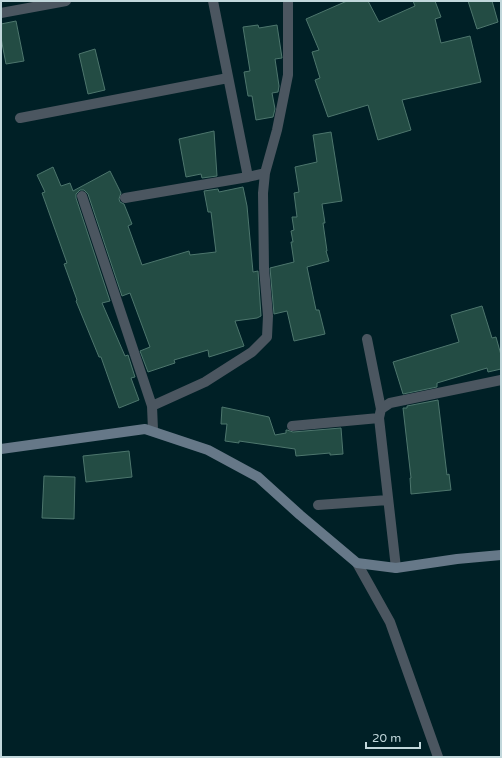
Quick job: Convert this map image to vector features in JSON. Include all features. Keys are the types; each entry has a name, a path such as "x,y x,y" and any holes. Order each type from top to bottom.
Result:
{"street":[{"path":"1,13 66,1"},
{"path":"213,1 248,177"},
{"path":"152,406 205,382 252,352 267,337 268,316 264,268 263,201 265,173 278,130 288,76 288,1"},
{"path":"20,118 228,78"},
{"path":"124,198 265,173"},
{"path":"82,196 152,406 153,430"},
{"path":"367,339 380,413 396,568"},
{"path":"292,426 380,413 390,403 501,380"},
{"path":"1,449 145,429 153,430 208,450 258,477 357,563 390,622 438,757"},
{"path":"318,505 388,500"},
{"path":"357,563 396,568 457,559 501,555"}],"building":[{"path":"347,1 368,1 379,22 415,6 413,1 435,1 441,17 435,19 441,43 470,36 481,82 402,100 411,130 378,140 368,105 328,117 315,80 320,78 312,52 319,50 306,19"},
{"path":"468,1 492,1 498,22 477,29"},
{"path":"16,21 24,61 6,64 1,38 1,24"},
{"path":"258,25 259,28 277,25 282,58 275,59 279,86 278,92 272,93 275,109 273,117 256,120 252,96 248,96 244,72 250,71 243,27"},
{"path":"95,49 105,90 88,94 79,54"},
{"path":"214,131 217,176 202,178 201,174 186,177 179,139"},
{"path":"331,132 342,201 322,204 325,223 323,223 326,251 329,261 307,267 316,310 319,310 325,334 294,341 287,311 274,314 270,268 294,262 291,242 293,242 291,231 294,230 292,217 297,217 294,193 299,192 295,167 317,162 313,135"},
{"path":"53,167 61,186 70,183 73,191 110,171 121,193 119,199 120,202 124,204 132,224 128,226 142,265 189,251 190,255 216,252 211,212 208,212 204,191 218,189 219,192 243,187 247,206 253,272 258,271 261,316 257,318 235,321 244,346 209,357 208,350 174,360 175,363 148,372 140,351 150,347 130,293 122,296 88,194 84,190 80,190 76,194 76,198 110,301 102,303 125,356 128,355 135,377 131,378 139,400 119,408 101,357 99,357 76,301 77,300 64,264 67,263 42,193 45,192 37,175"},
{"path":"482,306 492,338 496,337 501,355 501,369 488,372 487,368 437,383 437,387 403,394 393,362 459,342 451,315"},
{"path":"438,400 447,475 449,474 451,490 411,494 411,478 403,408"},
{"path":"222,407 269,417 275,435 286,433 286,430 293,432 341,428 343,454 330,455 330,453 296,456 295,449 239,441 239,443 225,441 227,424 221,424"},
{"path":"129,451 132,477 86,482 83,456"},
{"path":"44,476 75,477 74,519 42,518"}]}
